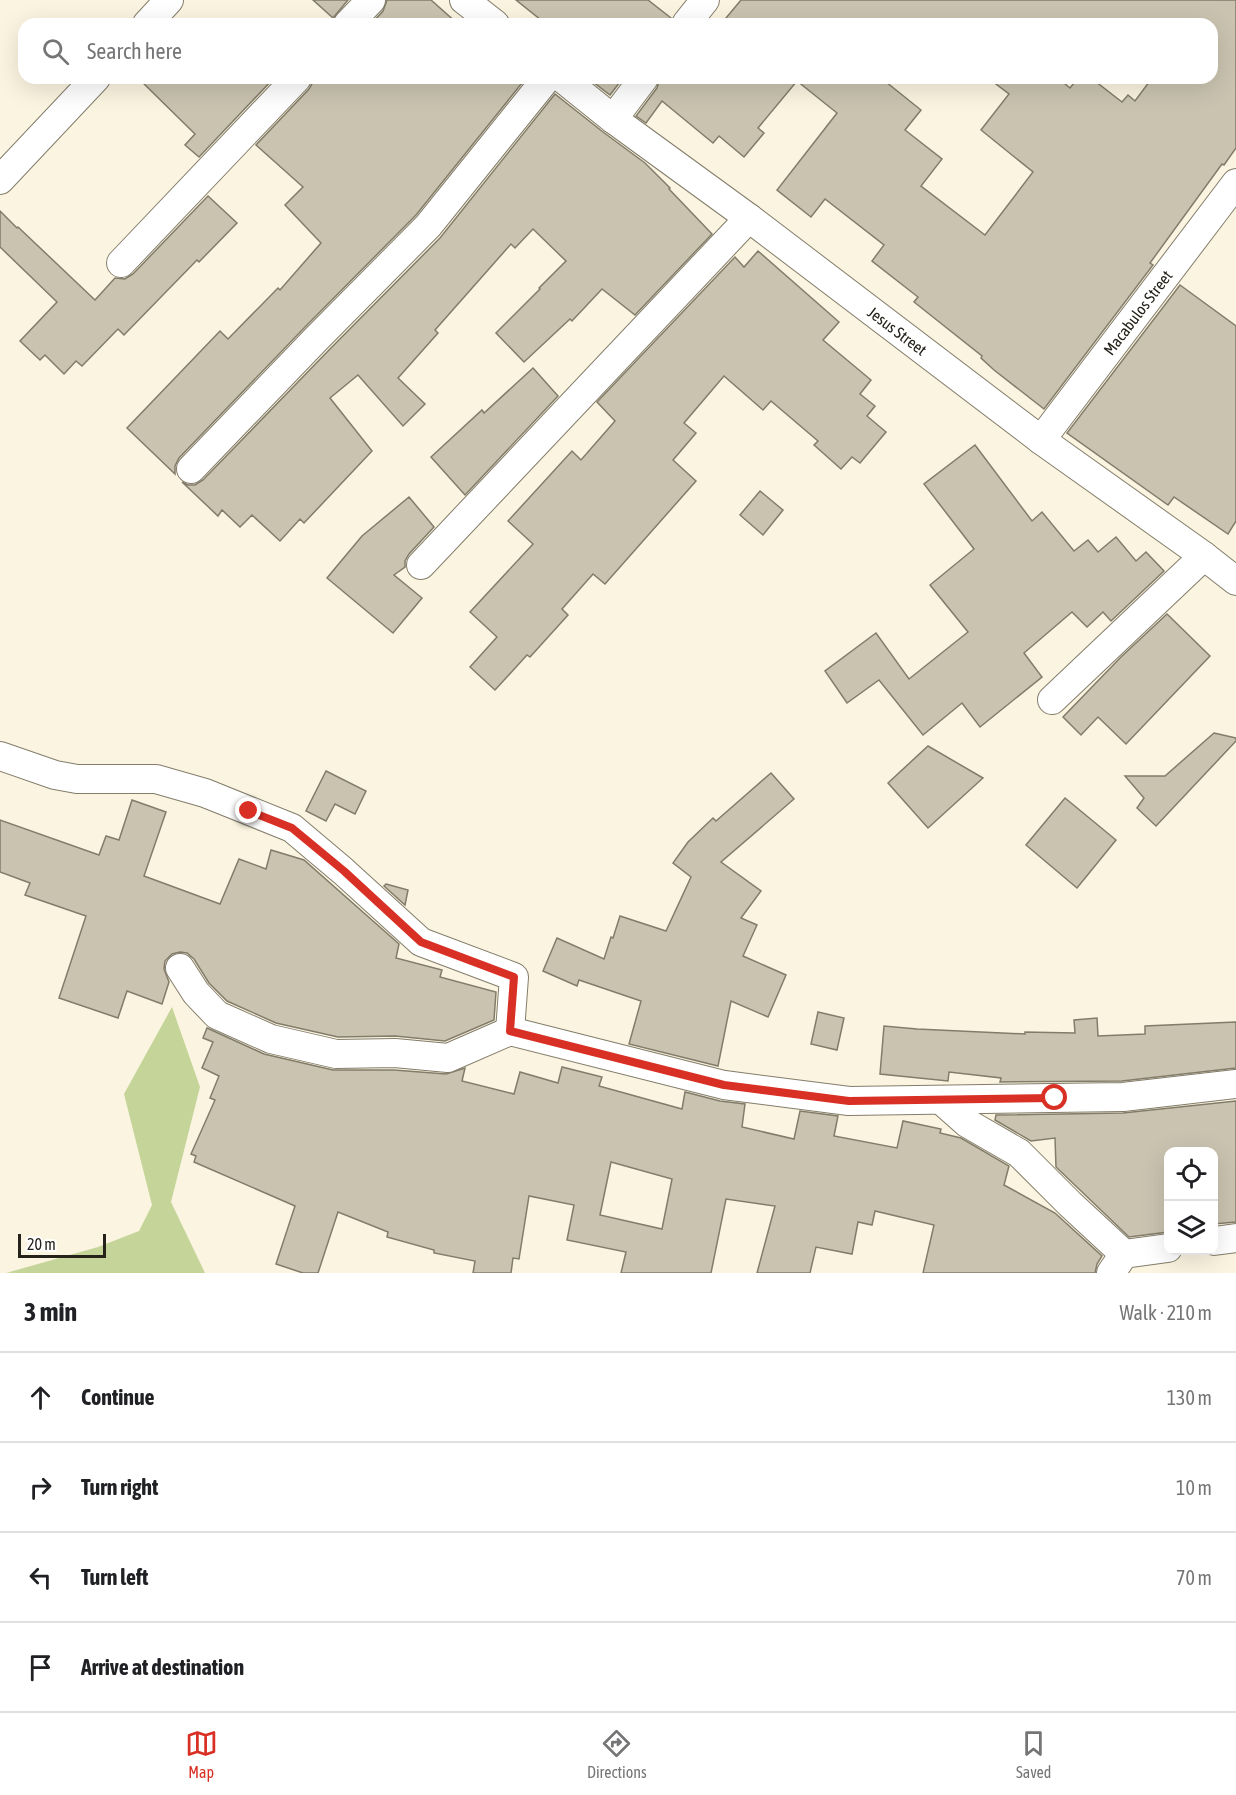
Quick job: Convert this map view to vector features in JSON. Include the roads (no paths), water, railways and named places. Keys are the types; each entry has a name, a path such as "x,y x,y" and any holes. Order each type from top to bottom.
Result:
{"street":[{"path":"152,18 169,0"},
{"path":"354,18 371,0"},
{"path":"464,0 487,18"},
{"path":"691,18 705,0"},
{"path":"0,180 90,84"},
{"path":"121,263 291,84"},
{"path":"191,469 428,226 542,84"},
{"name":"Jesus Street","path":"569,84 612,119 749,218 1041,440 1236,581"},
{"path":"612,119 639,84"},
{"name":"Macabulos Street","path":"1041,440 1236,183"},
{"path":"422,565 749,218"},
{"path":"1052,700 1204,556"},
{"path":"0,756 56,776 77,779 156,779 205,793 292,828 344,871 421,942 514,977 510,1031"},
{"path":"180,968 196,993 217,1015 271,1039 336,1054 395,1053 448,1058 510,1031 724,1085 849,1101 1123,1097 1236,1084"},
{"path":"941,1100 967,1123 1019,1153 1070,1204 1117,1264 1164,1249"},
{"path":"1218,1240 1236,1238"}]}
